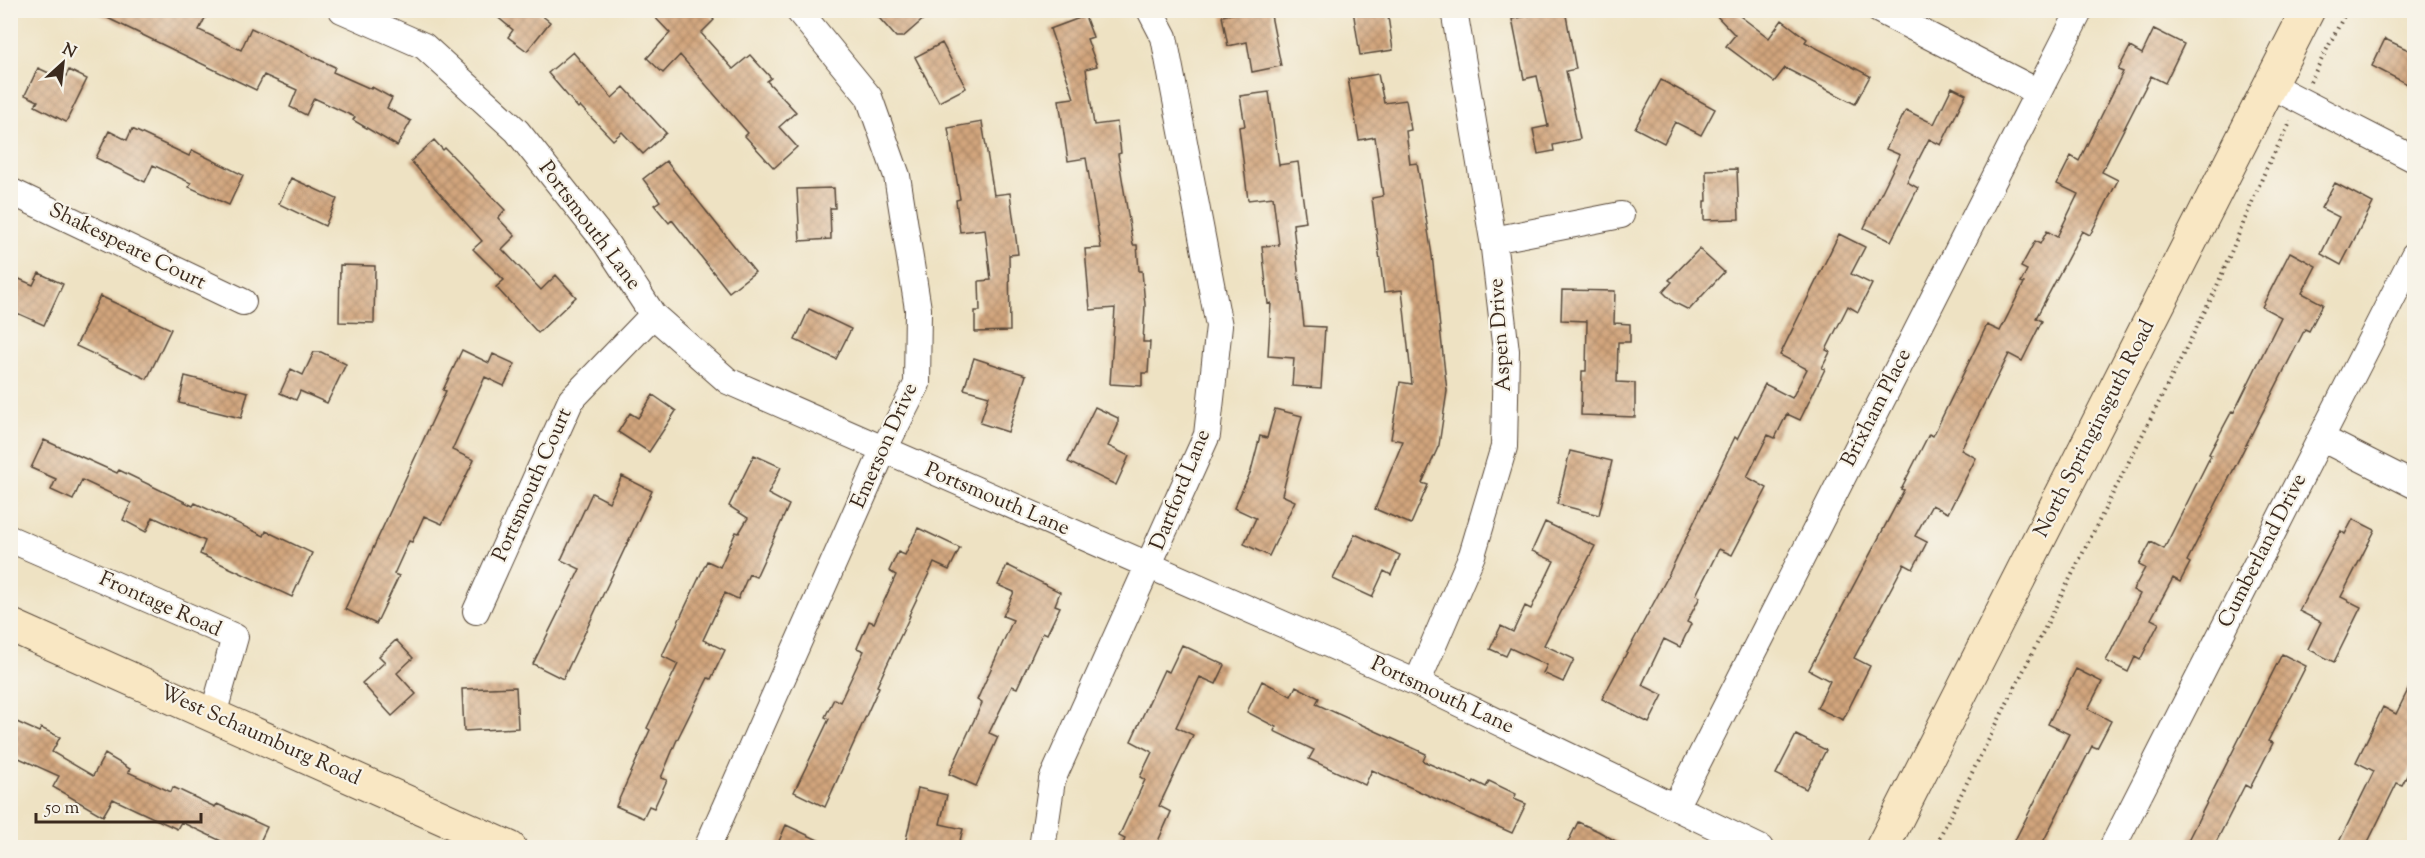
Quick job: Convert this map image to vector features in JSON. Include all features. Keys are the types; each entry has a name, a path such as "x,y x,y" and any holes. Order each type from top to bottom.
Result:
{"street":[{"name":"Portsmouth Lane","path":"342,10 424,46 517,131 606,243 653,315 728,381 883,451 1417,683 1676,805 1760,848"},
{"name":"Emerson Drive","path":"707,848 883,451 917,384 918,309 897,176 869,97 798,10"},
{"name":"Dartford Lane","path":"1042,848 1052,780 1207,435 1218,326 1164,37 1150,10"},
{"name":"Aspen Drive","path":"1417,683 1472,555 1504,447 1506,351 1493,240 1454,10"},
{"path":"1879,10 2038,92"},
{"name":"Brixham Place","path":"1676,805 2080,10"},
{"name":"North Springinsguth Road","path":"1882,848 2308,10"},
{"path":"2270,85 2415,159"},
{"name":"Shakespeare Court","path":"10,191 243,302"},
{"path":"1493,240 1621,215"},
{"name":"Cumberland Drive","path":"2112,848 2415,255"},
{"name":"Portsmouth Court","path":"476,611 571,400 653,315"},
{"path":"2321,438 2415,485"},
{"name":"Frontage Road","path":"10,539 235,637 213,715"},
{"name":"West Schaumburg Road","path":"10,625 510,848"}],"path":[{"path":"1934,848 2214,293 2266,169 2347,10"}],"building":[{"path":"91,10 194,10 206,16 199,30 241,50 251,28 335,67 333,72 371,89 372,87 392,98 387,108 411,121 397,146 353,120 355,117 314,98 306,115 290,107 297,90 264,75 256,90"},
{"path":"489,10 535,10 550,22 527,51 508,37 513,30"},
{"path":"648,10 705,10 714,20 701,33 733,69 750,55 771,78 767,81 796,112 779,127 797,147 774,168 745,136 748,133 680,55 663,73 647,58 670,33"},
{"path":"872,10 934,10 903,37 896,37"},
{"path":"1251,10 1270,10 1281,66 1252,72 1247,42 1228,46 1222,16"},
{"path":"1353,10 1387,10 1393,50 1360,55"},
{"path":"1565,10 1576,69 1566,71 1580,139 1553,145 1554,151 1538,154 1533,129 1548,126 1537,76 1524,79 1512,19"},
{"path":"1711,10 1732,10 1769,38 1782,20 1807,39 1805,42 1870,76 1855,104 1785,68 1774,82 1726,46 1735,35"},
{"path":"1085,16 1093,37 1087,39 1097,66 1086,69 1094,125 1117,122 1121,153 1118,154 1133,245 1137,245 1139,271 1142,271 1145,305 1143,342 1150,342 1148,373 1142,373 1142,386 1110,384 1115,308 1090,310 1085,249 1101,248 1086,158 1068,161 1059,100 1074,98 1050,29"},
{"path":"2154,29 2184,44 2165,83 2151,76 2102,172 2118,180 2090,235 2082,231 2036,318 2042,321 2022,361 2009,354 1961,450 1976,458 1948,513 1932,505 1915,536 1927,542 1913,569 1904,564 1854,658 1870,666 1843,720 1817,708 1830,681 1809,670 1904,490 1901,489 1929,434 1933,436 1987,325 2000,331 2024,283 2021,282 2027,270 2021,267 2035,241 2040,244 2047,231 2057,237 2078,194 2057,184 2071,156 2079,161 2123,72 2118,70 2130,47 2142,54"},
{"path":"2385,39 2415,53 2415,88 2372,66"},
{"path":"942,43 966,88 939,102 915,57"},
{"path":"573,52 612,98 624,87 666,133 643,154 622,132 613,140 580,106 578,108 548,73"},
{"path":"38,68 64,80 69,70 87,79 66,122 35,106 38,101 25,95"},
{"path":"1378,74 1384,103 1406,100 1411,130 1406,131 1410,164 1417,163 1432,255 1447,391 1439,445 1422,483 1428,485 1411,524 1375,509 1403,441 1391,439 1400,382 1412,384 1402,290 1384,292 1372,198 1383,196 1375,137 1359,140 1348,79"},
{"path":"1661,80 1715,109 1701,135 1675,122 1664,143 1635,128"},
{"path":"1952,87 1966,94 1941,145 1929,139 1907,182 1918,188 1891,241 1864,228 1900,155 1886,149 1906,110 1934,124"},
{"path":"1269,92 1279,165 1298,162 1306,222 1293,224 1304,326 1325,327 1321,388 1292,386 1294,358 1268,356 1271,303 1268,304 1262,246 1279,245 1273,197 1248,200 1239,127 1245,126 1240,96"},
{"path":"982,122 994,195 1010,193 1018,254 1009,255 1010,331 975,332 975,311 980,311 979,281 991,280 985,229 960,232 956,200 960,199 948,128"},
{"path":"132,129 189,156 192,150 243,175 229,205 189,187 191,183 153,165 145,182 96,158 109,131 127,140"},
{"path":"434,140 443,150 445,148 505,210 498,218 515,236 502,249 541,290 556,275 576,297 538,333 496,287 504,280 473,249 482,241 411,161"},
{"path":"666,161 755,272 729,292 672,220 669,223 654,205 660,201 643,179"},
{"path":"1737,169 1739,219 1704,220 1704,201 1707,201 1706,170"},
{"path":"291,178 337,199 325,226 279,204"},
{"path":"2335,183 2373,203 2341,265 2321,254 2339,217 2321,208"},
{"path":"834,188 835,208 830,208 831,239 800,241 797,189"},
{"path":"1839,234 1865,247 1851,274 1872,284 1858,312 1848,306 1826,350 1830,352 1822,368 1825,369 1800,420 1787,414 1775,438 1768,435 1747,477 1767,488 1732,555 1719,549 1696,595 1700,597 1687,622 1691,624 1680,647 1664,639 1642,685 1663,695 1649,723 1602,699 1666,580 1735,437 1737,439 1765,384 1792,398 1807,369 1780,355"},
{"path":"1699,249 1724,272 1689,310 1673,302 1663,292 1672,282 1669,280"},
{"path":"2290,252 2316,266 2302,293 2323,304 2309,331 2305,329 2187,561 2190,563 2180,582 2173,578 2151,619 2159,623 2140,660 2135,657 2128,672 2106,661 2140,594 2133,590 2145,568 2139,565 2151,542 2164,549 2211,455 2209,454 2232,411 2234,412 2281,317 2262,307"},
{"path":"340,265 375,266 374,323 339,322"},
{"path":"39,273 63,284 44,325 10,310 10,275 33,285"},
{"path":"1562,290 1615,291 1614,323 1630,324 1630,342 1618,342 1617,382 1635,383 1635,417 1581,415 1582,371 1586,371 1587,321 1561,320"},
{"path":"100,296 171,329 147,379 76,346"},
{"path":"809,309 851,329 836,359 795,340"},
{"path":"462,350 489,363 493,354 515,364 504,386 485,377 452,450 474,460 442,524 424,516 412,542 409,541 394,574 399,576 376,624 345,609 446,391 443,390"},
{"path":"314,352 321,352 346,364 327,403 300,391 296,400 280,393 291,369 303,375"},
{"path":"974,358 1026,375 1008,432 980,423 989,396 964,389"},
{"path":"185,376 248,392 241,418 179,403"},
{"path":"653,395 676,411 649,452 618,432 630,413 638,418"},
{"path":"1095,407 1118,418 1118,425 1108,446 1129,456 1116,485 1068,462"},
{"path":"1275,409 1302,416 1282,495 1295,501 1269,556 1244,544 1256,518 1234,508 1251,471 1260,436 1267,438"},
{"path":"44,440 117,473 119,470 193,506 195,503 264,536 266,531 312,553 292,597 200,554 205,541 153,517 146,532 123,520 131,503 82,480 73,500 51,490 56,479 31,468"},
{"path":"1570,451 1612,461 1599,515 1557,504"},
{"path":"754,455 781,467 768,494 789,505 756,577 749,574 738,599 725,593 703,640 725,650 711,679 708,678 676,742 661,778 667,780 654,808 649,806 643,818 616,806 650,730 647,728 678,664 662,656 707,561 720,567 736,532 739,533 748,518 729,506"},
{"path":"622,476 652,491 563,679 533,664 580,569 561,560 592,493 609,502"},
{"path":"2353,519 2375,530 2341,597 2361,607 2334,662 2308,649 2321,622 2299,611 2341,531 2345,534"},
{"path":"1545,522 1595,546 1544,645 1574,659 1563,682 1543,673 1547,665 1510,648 1506,656 1490,649 1501,626 1513,632 1525,606 1531,609 1554,561 1532,551"},
{"path":"918,528 960,548 949,570 934,563 877,686 879,687 825,807 794,792 829,719 825,717 834,699 840,702 864,651 857,648 869,621 874,623 896,575 889,571 898,552 905,555"},
{"path":"1355,534 1400,555 1391,575 1384,571 1372,597 1333,579"},
{"path":"1007,565 1060,592 1055,605 1060,607 1047,634 1043,632 1017,688 1012,686 989,733 998,737 976,786 949,774 982,703 977,700 1013,620 1003,616 1014,592 998,585"},
{"path":"396,640 413,658 397,673 416,694 392,716 362,683 385,662 379,656"},
{"path":"1182,645 1225,665 1216,684 1200,677 1176,727 1193,735 1159,806 1171,812 1155,848 1121,848 1125,839 1119,836 1145,780 1140,777 1152,752 1131,741 1164,670 1169,672"},
{"path":"2282,654 2306,666 2268,741 2273,743 2250,788 2245,785 2213,848 2184,848"},
{"path":"2076,669 2102,682 2088,709 2111,721 2097,748 2092,746 2040,848 2011,848 2069,734 2048,724"},
{"path":"2415,676 2415,760 2402,785 2397,783 2365,848 2336,848 2374,771 2356,762 2383,707 2396,714"},
{"path":"1262,681 1291,696 1296,686 1319,698 1316,704 1426,754 1423,761 1473,783 1474,781 1486,787 1489,781 1516,794 1514,799 1526,804 1512,833 1372,770 1365,785 1309,759 1314,750 1274,731 1276,727 1247,712"},
{"path":"516,687 518,728 464,731 462,689"},
{"path":"10,719 39,732 41,728 60,737 52,752 93,776 105,754 130,769 128,772 171,792 173,787 215,807 217,804 267,827 257,848 236,848 181,822 177,829 113,799 103,816 53,787 59,776 10,754"},
{"path":"1796,735 1826,750 1806,789 1776,774"},
{"path":"918,788 947,795 940,824 963,829 958,848 904,848"},
{"path":"1578,822 1598,831 1628,848 1565,848"},
{"path":"786,825 835,848 776,848"}]}
